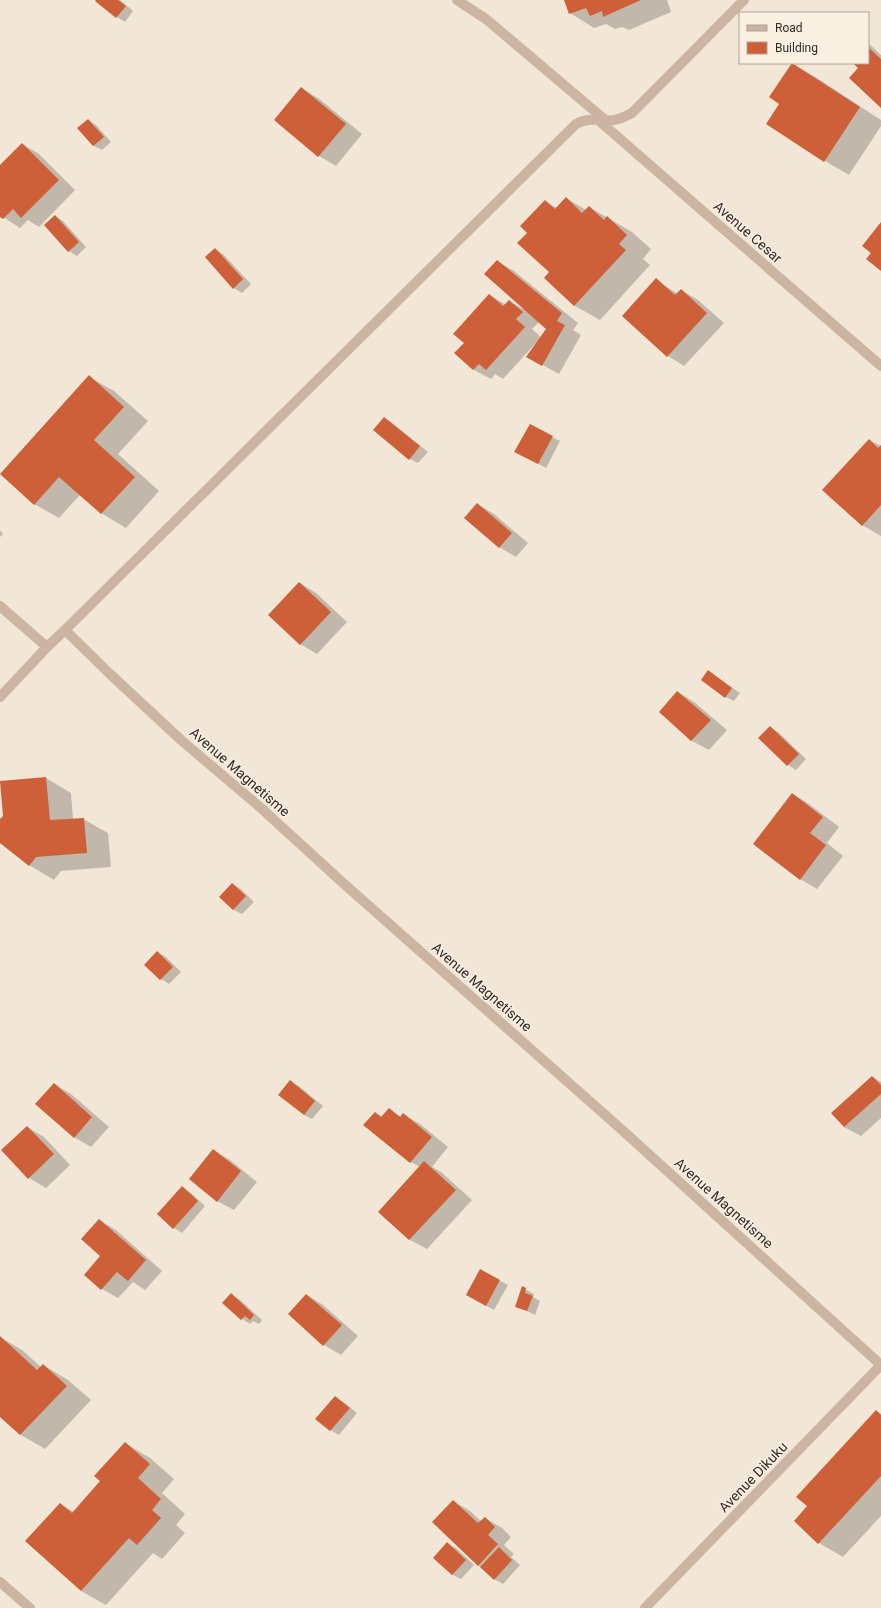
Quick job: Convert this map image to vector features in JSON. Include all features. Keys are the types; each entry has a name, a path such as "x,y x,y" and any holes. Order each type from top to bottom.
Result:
{"street":[{"name":"Avenue Cesar","path":"457,0 486,19 881,366"},
{"path":"0,697 47,647 576,124 586,120 620,118 632,113 744,0"},
{"path":"0,606 47,647"},
{"name":"Avenue Magnetisme","path":"65,630 181,740 261,808 615,1124 881,1365"},
{"name":"Avenue Dikuku","path":"644,1608 881,1365"},
{"path":"0,1582 30,1608"}],"building":[{"path":"118,0 126,6 116,18 95,1"},
{"path":"564,0 641,0 603,17 602,11 590,16 586,8 569,14"},
{"path":"869,48 881,59 881,108 849,78 858,68 854,64 869,64"},
{"path":"791,64 794,64 860,107 824,162 766,124 779,104 769,97"},
{"path":"301,87 346,124 318,157 274,120"},
{"path":"88,119 104,137 93,146 77,128"},
{"path":"22,143 59,180 21,218 13,209 3,219 0,217 0,165"},
{"path":"566,197 582,213 589,206 604,220 607,216 627,235 619,244 626,250 574,306 544,278 549,272 517,243 527,233 520,226 545,200 555,209"},
{"path":"55,215 79,242 68,252 44,225"},
{"path":"881,222 881,271 866,259 871,253 862,246"},
{"path":"215,248 243,279 233,289 205,257"},
{"path":"497,260 562,313 557,321 565,325 542,366 526,357 546,329 484,274"},
{"path":"656,278 675,295 681,289 707,313 667,357 622,316"},
{"path":"489,294 503,306 509,300 523,312 516,319 525,327 486,370 479,364 473,370 454,353 464,343 453,334"},
{"path":"89,375 124,407 94,440 135,477 101,514 59,477 34,505 0,474"},
{"path":"384,417 420,446 409,460 373,430"},
{"path":"530,424 553,436 538,464 514,452"},
{"path":"869,439 878,448 881,445 881,505 862,526 822,490"},
{"path":"477,503 512,533 499,548 464,518"},
{"path":"299,582 331,612 300,645 268,615"},
{"path":"708,670 732,688 725,698 701,680"},
{"path":"677,691 711,720 691,741 659,712"},
{"path":"770,726 799,754 787,766 758,738"},
{"path":"46,777 50,820 84,818 87,853 36,857 29,866 0,843 0,819 3,816 0,781"},
{"path":"792,793 823,817 810,833 826,845 800,880 753,844"},
{"path":"232,883 246,896 233,910 219,897"},
{"path":"157,951 173,967 160,980 144,965"},
{"path":"872,1076 881,1085 881,1094 844,1127 831,1113"},
{"path":"290,1080 315,1101 304,1115 278,1095"},
{"path":"54,1083 92,1117 74,1138 35,1104"},
{"path":"389,1108 400,1117 403,1113 432,1137 410,1163 363,1125 375,1112 381,1117"},
{"path":"27,1126 54,1154 28,1179 1,1150"},
{"path":"213,1149 241,1171 217,1202 189,1179"},
{"path":"424,1161 456,1190 409,1240 378,1212"},
{"path":"182,1186 198,1201 173,1229 157,1214"},
{"path":"99,1219 146,1260 128,1281 117,1272 101,1290 84,1275 100,1256 81,1239"},
{"path":"480,1269 500,1280 486,1306 466,1295"},
{"path":"522,1286 526,1288 525,1293 533,1296 527,1311 515,1307"},
{"path":"231,1293 254,1315 250,1320 245,1316 241,1320 222,1303"},
{"path":"306,1294 342,1325 323,1346 288,1314"},
{"path":"0,1336 37,1370 43,1364 67,1386 20,1435 0,1417"},
{"path":"335,1396 350,1408 330,1431 315,1419"},
{"path":"876,1410 881,1415 881,1476 818,1544 794,1521 807,1506 796,1497"},
{"path":"125,1442 150,1464 138,1478 161,1499 152,1510 161,1518 137,1545 129,1538 81,1591 25,1541 60,1503 72,1513 100,1481 94,1476"},
{"path":"453,1500 478,1523 485,1517 495,1527 488,1535 498,1544 478,1566 432,1522"},
{"path":"447,1542 466,1560 452,1575 433,1558"},
{"path":"499,1547 512,1560 494,1580 480,1567"}]}
